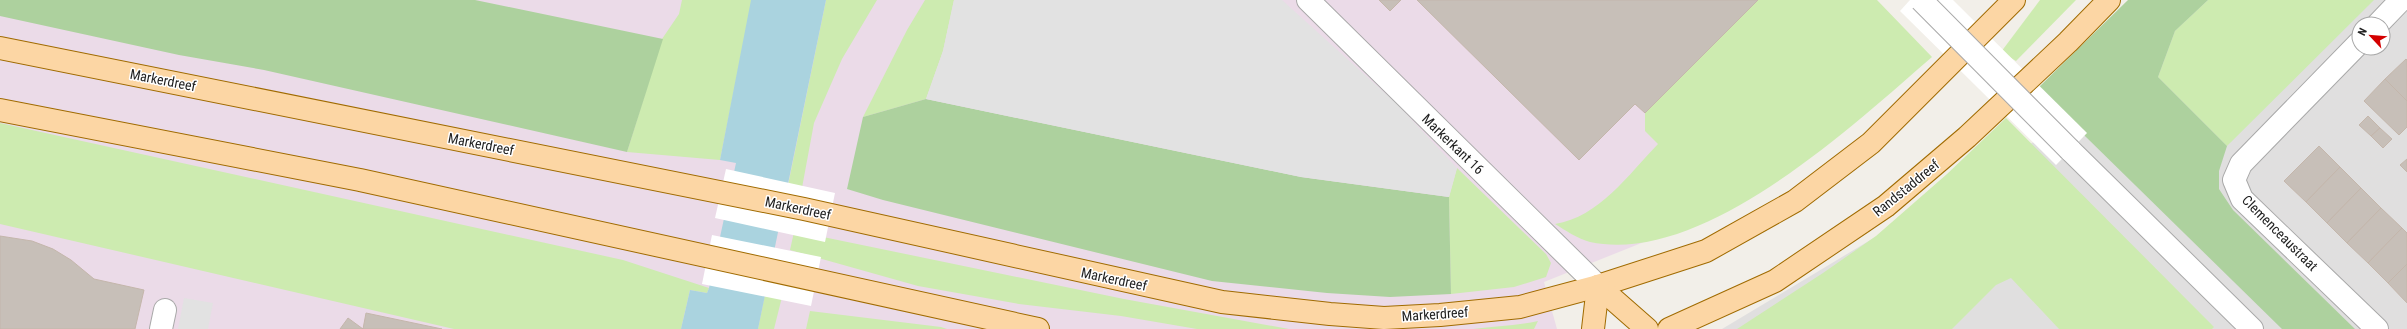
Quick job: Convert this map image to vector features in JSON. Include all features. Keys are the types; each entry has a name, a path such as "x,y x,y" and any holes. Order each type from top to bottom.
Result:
{"main road":[{"path":"1598,286 1706,251 1795,201 1871,144 2014,0"},
{"name":"Randstaddreef","path":"1669,329 1774,281 1886,206 1967,137 2068,42 2109,0"},
{"name":"Markerdreef","path":"0,48 831,215 1222,302 1330,314 1384,318 1440,315 1520,307 1598,286"},
{"path":"0,110 360,180 1038,329"},
{"path":"1593,329 1598,286"},
{"path":"1598,286 1647,329"}],"street":[{"name":"Markerkant 16","path":"1308,0 1598,286"},
{"path":"1921,0 2070,150 2252,329"},
{"path":"2386,16 2401,0"},
{"name":"Clemenceaustraat","path":"2351,51 2241,164 2234,180 2242,199 2377,329"}],"shaded area":[{"path":"0,0 1860,0 1684,226 1544,282 1557,329 0,329"},
{"path":"954,0 1282,0 1396,103 1457,168 1449,197 1301,177 926,99 943,51"},
{"path":"2206,0 2407,0 2407,329 1722,329 2112,95"},
{"path":"184,298 213,303 208,329 178,329"}],"green space":[{"path":"0,0 475,0 663,39 627,152 264,70 179,55 0,16"},
{"path":"682,0 752,0 720,160 627,152 662,39 679,14"},
{"path":"826,0 877,0 842,59 814,123 794,231 1124,299 1289,329 1197,329 1121,316 1019,304 918,286 790,250 794,232 779,229"},
{"path":"925,0 954,0 943,51 926,99 863,117 907,30"},
{"path":"1758,0 1877,0 1932,57 1861,118 1818,152 1773,184 1727,212 1680,233 1634,244 1590,242 1576,237 1555,224 1571,220 1599,204 1624,181 1658,144 1645,131 1645,113"},
{"path":"2040,0 2076,0 2016,61 2001,52"},
{"path":"2128,0 2208,0 2175,31 2158,77 2227,146 2219,171 2219,189 2233,210 2355,329 2282,329 2037,89"},
{"path":"2208,0 2374,0 2358,16 2351,16 2351,23 2227,146 2158,77 2175,31"},
{"path":"926,99 1301,177 1449,197 1451,294 1390,297 1327,293 1212,281 883,200 847,189 863,117"},
{"path":"2006,118 2214,327 2212,329 2059,329 2011,278 1996,285 1952,329 1737,329 1823,273 1876,236 1947,174"},
{"path":"0,123 623,260 709,288 707,293 690,290 681,329 454,329 0,224"},
{"path":"1457,168 1546,254 1551,263 1546,277 1514,287 1451,294 1449,197"},
{"path":"784,289 774,329 758,329 765,294"},
{"path":"810,311 941,327 947,329 806,329"},
{"path":"1538,321 1534,329 1473,329 1514,325"}],"water":[{"path":"751,0 826,0 758,329 681,329 690,290 707,293 709,288 736,163 720,160"}],"pier":[{"path":"1910,0 1953,0 2087,133 2056,165 1900,11"},
{"path":"726,169 835,193 825,242 715,218"},
{"path":"712,235 821,257 811,306 702,284"}],"building":[{"path":"1379,0 1401,0 1390,11"},
{"path":"1417,0 1758,0 1645,113 1635,104 1579,160"},
{"path":"2406,59 2407,60 2407,101 2385,79"},
{"path":"2385,79 2407,101 2407,127 2399,135 2364,101"},
{"path":"2368,116 2380,128 2371,136 2359,125"},
{"path":"2380,128 2392,139 2383,148 2371,136"},
{"path":"2319,146 2340,167 2306,202 2284,181"},
{"path":"2407,159 2407,172 2400,165"},
{"path":"2340,167 2361,188 2327,223 2306,202"},
{"path":"2361,188 2381,208 2347,243 2327,223"},
{"path":"2381,208 2402,228 2368,263 2347,243"},
{"path":"2402,228 2407,233 2407,264 2388,283 2368,263"},
{"path":"0,236 32,241 53,249 71,260 94,279 144,290 135,329 0,329"},
{"path":"2407,264 2407,303 2388,283"},
{"path":"366,313 442,329 363,329"},
{"path":"348,318 363,329 340,329"}]}
